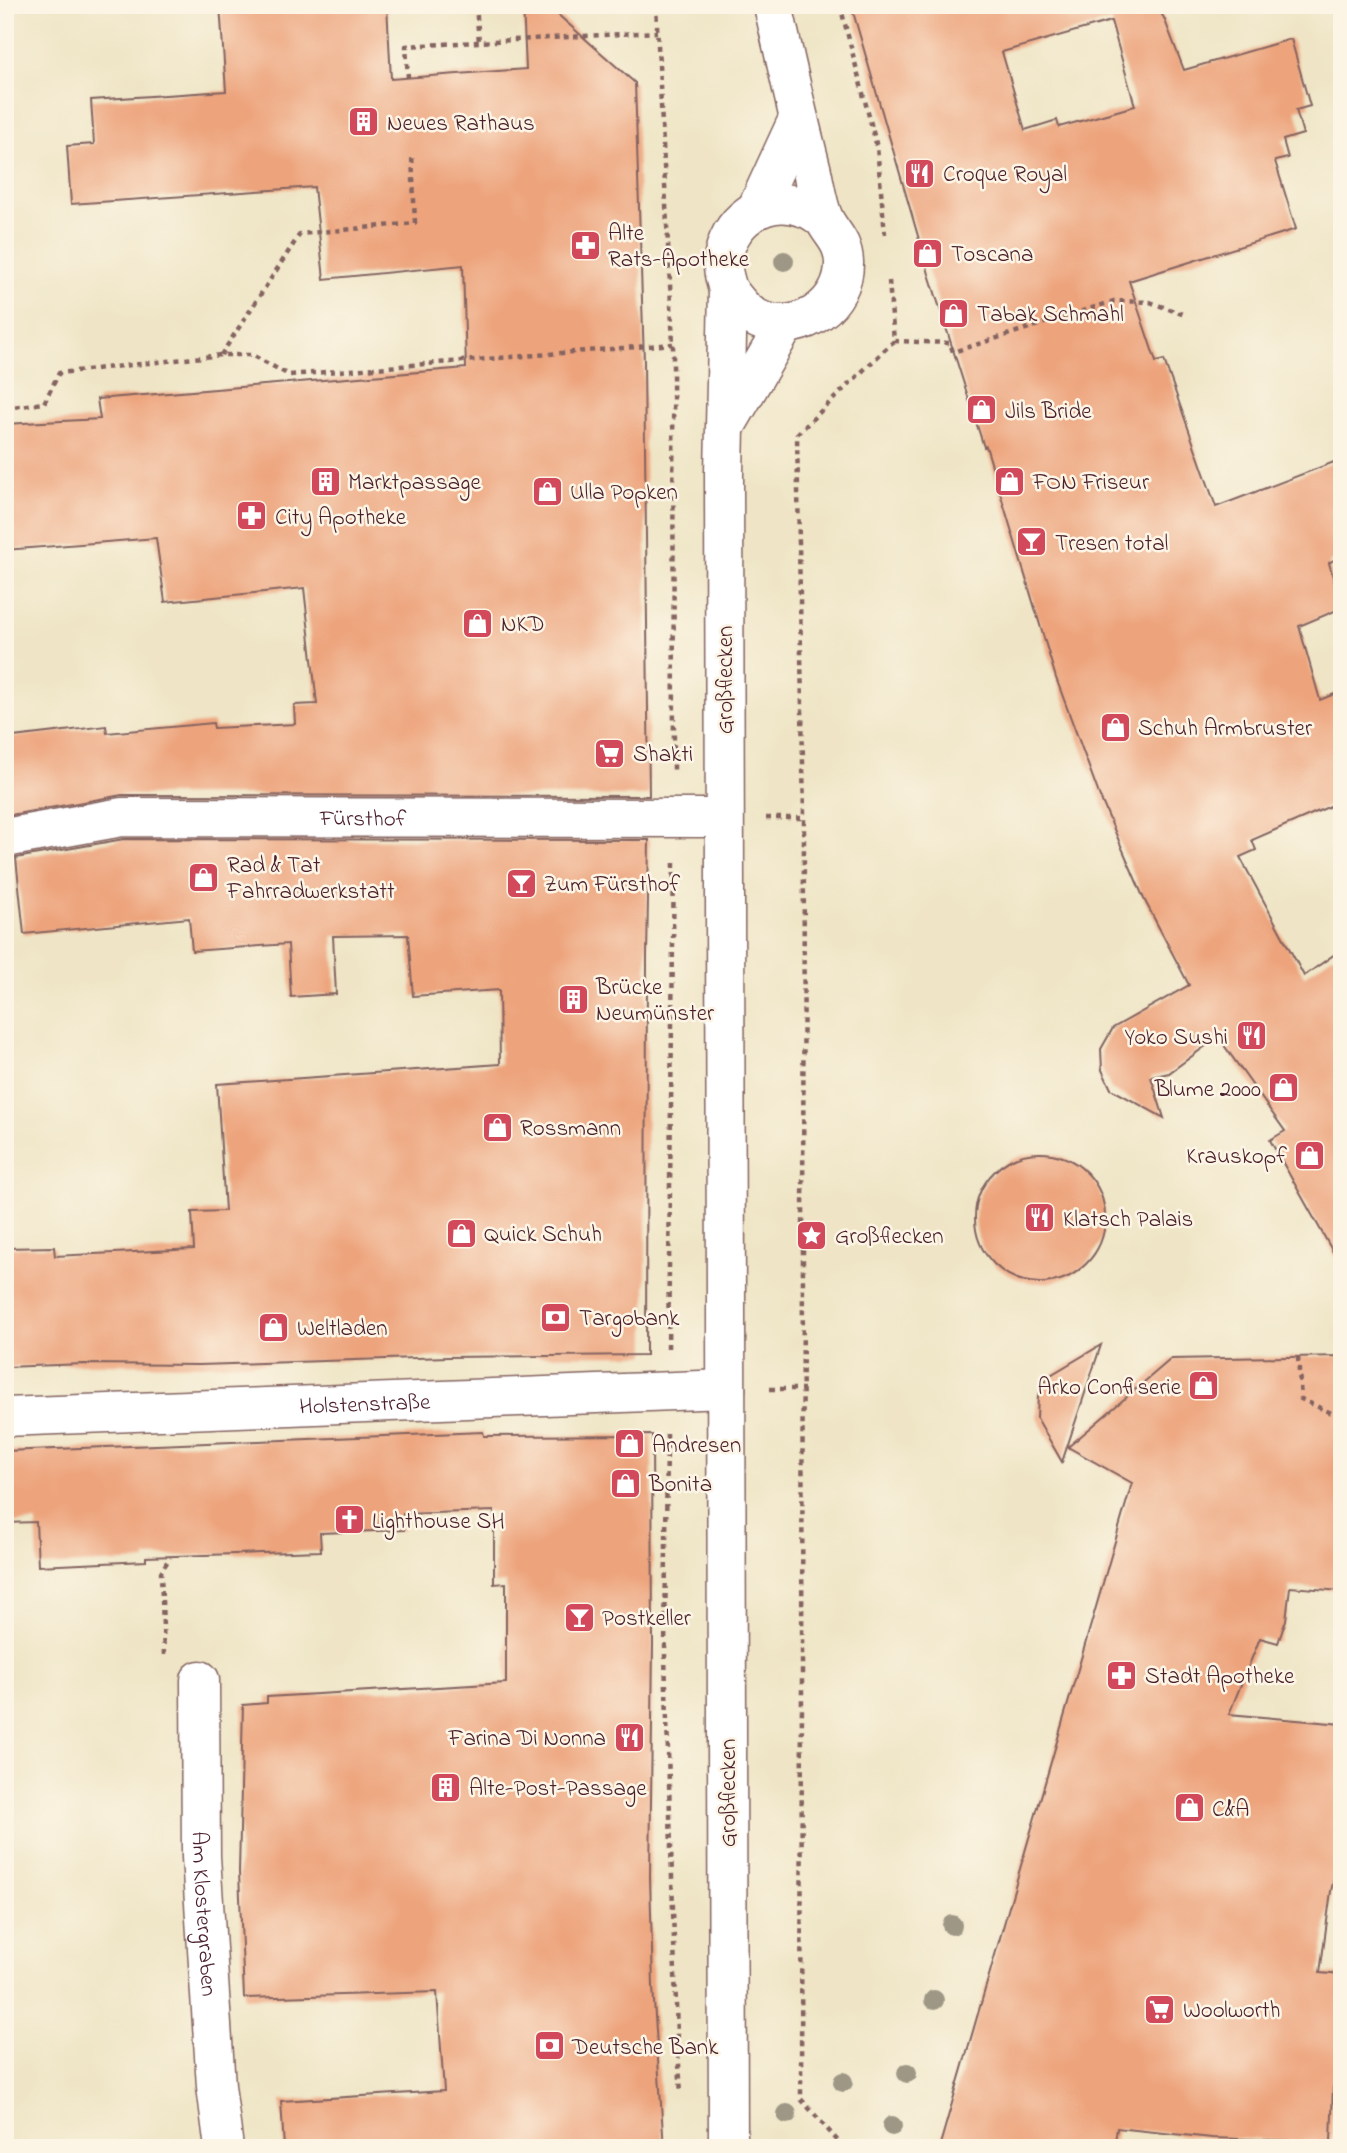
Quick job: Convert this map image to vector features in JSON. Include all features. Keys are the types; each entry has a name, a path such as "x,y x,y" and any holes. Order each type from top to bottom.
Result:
{"street":[{"path":"773,5 798,119 824,219"},
{"name":"Großflecken","path":"727,2148 723,430 728,290 722,266 726,243 738,223 757,208 798,119"},
{"path":"728,290 742,309 762,321 785,325 808,320 828,306 840,286 844,262 839,239 824,219 804,207 780,203 757,208"},
{"path":"723,430 785,325"},
{"name":"Fürsthof","path":"5,838 122,817 724,818"},
{"name":"Holstenstraße","path":"5,1417 726,1389"},
{"name":"Am Klostergraben","path":"201,1680 201,1857 213,2049 224,2148"}],"path":[{"path":"476,5 479,42"},
{"path":"656,5 673,345 674,818 666,1656 681,2098"},
{"path":"408,78 407,46 657,32"},
{"path":"221,355 300,234 415,223 412,155"},
{"path":"894,341 950,342 953,352 1114,301 1150,302 1185,315"},
{"path":"5,408 44,403 59,373 221,355 252,355 289,375 673,345"},
{"path":"797,434 804,818 802,2099 844,2148"},
{"path":"1298,1357 1301,1399 1342,1418"},
{"path":"170,1557 161,1572 164,1665 201,1680"}],"building":[{"path":"220,5 387,5 391,79 526,69 523,5 547,5 635,83 644,362 649,796 122,795 5,816 5,738 106,726 107,733 213,723 214,728 295,724 294,705 317,704 304,588 165,602 156,538 5,550 5,424 100,419 97,399 466,368 463,265 324,279 314,187 71,204 67,146 94,144 91,100 226,91"},
{"path":"851,5 1156,5 1164,18 1184,70 1291,39 1310,106 1296,110 1303,134 1283,140 1288,158 1275,161 1296,229 1129,281 1156,362 1164,360 1216,507 1342,459 1342,555 1329,563 1342,608 1299,626 1320,700 1342,691 1342,801 1252,840 1256,850 1240,857 1304,976 1342,949 1342,1268 1270,1140 1285,1131 1218,1037 1169,1073 1151,1077 1164,1118 1111,1089 1102,1070 1101,1049 1113,1028 1189,985 1144,899 1100,797 1056,678 986,446 984,447 929,274","holes":["1111,21 1135,106 1059,127 1057,120 1025,130 1002,52"]},
{"path":"124,839 649,840 646,1355 5,1367 5,1248 54,1247 55,1256 194,1249 192,1212 225,1211 217,1084 500,1064 499,990 413,996 408,935 333,936 336,994 291,997 288,944 192,951 189,918 24,934 16,858"},
{"name":"Klatsch Palais","path":"1040,1153 1065,1158 1086,1172 1100,1193 1105,1218 1100,1243 1086,1264 1065,1278 1040,1283 1015,1278 994,1264 980,1243 975,1218 980,1193 994,1172 1015,1158"},
{"path":"1101,1345 1062,1462 1037,1418 1038,1396 1049,1376"},
{"path":"1342,1356 1342,1591 1290,1587 1286,1620 1278,1643 1260,1638 1229,1714 1342,1724 1342,1846 1331,1891 1320,1973 1342,1975 1342,2087 1333,2087 1331,2142 1212,2138 1117,2128 1114,2148 939,2148 1132,1483 1068,1447 1171,1359"},
{"path":"483,1432 484,1436 652,1435 650,1877 653,1987 664,2148 284,2148 281,2101 444,2091 437,1992 244,1998 239,1872 243,1705 267,1703 267,1697 506,1683 506,1583 494,1584 494,1511 403,1514 404,1530 320,1533 321,1551 146,1557 146,1561 38,1566 36,1522 5,1523 5,1451"}],"place":[{"name":"Neues Rathaus","path":"364,122"},
{"name":"Croque Royal","path":"920,173"},
{"name":"Alte Rats-Apotheke","path":"585,245"},
{"name":"Toscana","path":"928,253"},
{"name":"Tabak Schmahl","path":"954,313"},
{"name":"Jils Bride","path":"982,410"},
{"name":"Marktpassage","path":"325,481"},
{"name":"FON Friseur","path":"1010,481"},
{"name":"Ulla Popken","path":"547,491"},
{"name":"City Apotheke","path":"252,516"},
{"name":"Tresen total","path":"1032,542"},
{"name":"NKD","path":"478,623"},
{"name":"Schuh Armbruster","path":"1115,727"},
{"name":"Shakti","path":"610,753"},
{"name":"Rad & Tat Fahrradwerkstatt","path":"204,877"},
{"name":"Zum Fürsthof","path":"521,883"},
{"name":"Brücke Neumünster","path":"573,999"},
{"name":"Yoko Sushi","path":"1251,1036"},
{"name":"Blume 2000","path":"1284,1088"},
{"name":"Rossmann","path":"497,1127"},
{"name":"Krauskopf","path":"1310,1155"},
{"name":"Klatsch Palais","path":"1040,1218"},
{"name":"Quick Schuh","path":"461,1233"},
{"name":"Großflecken","path":"812,1235"},
{"name":"Targobank","path":"556,1317"},
{"name":"Weltladen","path":"274,1327"},
{"name":"Arko Confiserie","path":"1204,1386"},
{"name":"Andresen","path":"629,1444"},
{"name":"Bonita","path":"626,1483"},
{"name":"Lighthouse SH","path":"349,1520"},
{"name":"Postkeller","path":"579,1617"},
{"name":"Stadt Apotheke","path":"1122,1675"},
{"name":"Farina Di Nonna","path":"629,1737"},
{"name":"Alte-Post-Passage","path":"446,1787"},
{"name":"C&A","path":"1189,1808"},
{"name":"Woolworth","path":"1160,2009"},
{"name":"Deutsche Bank","path":"549,2046"}]}
